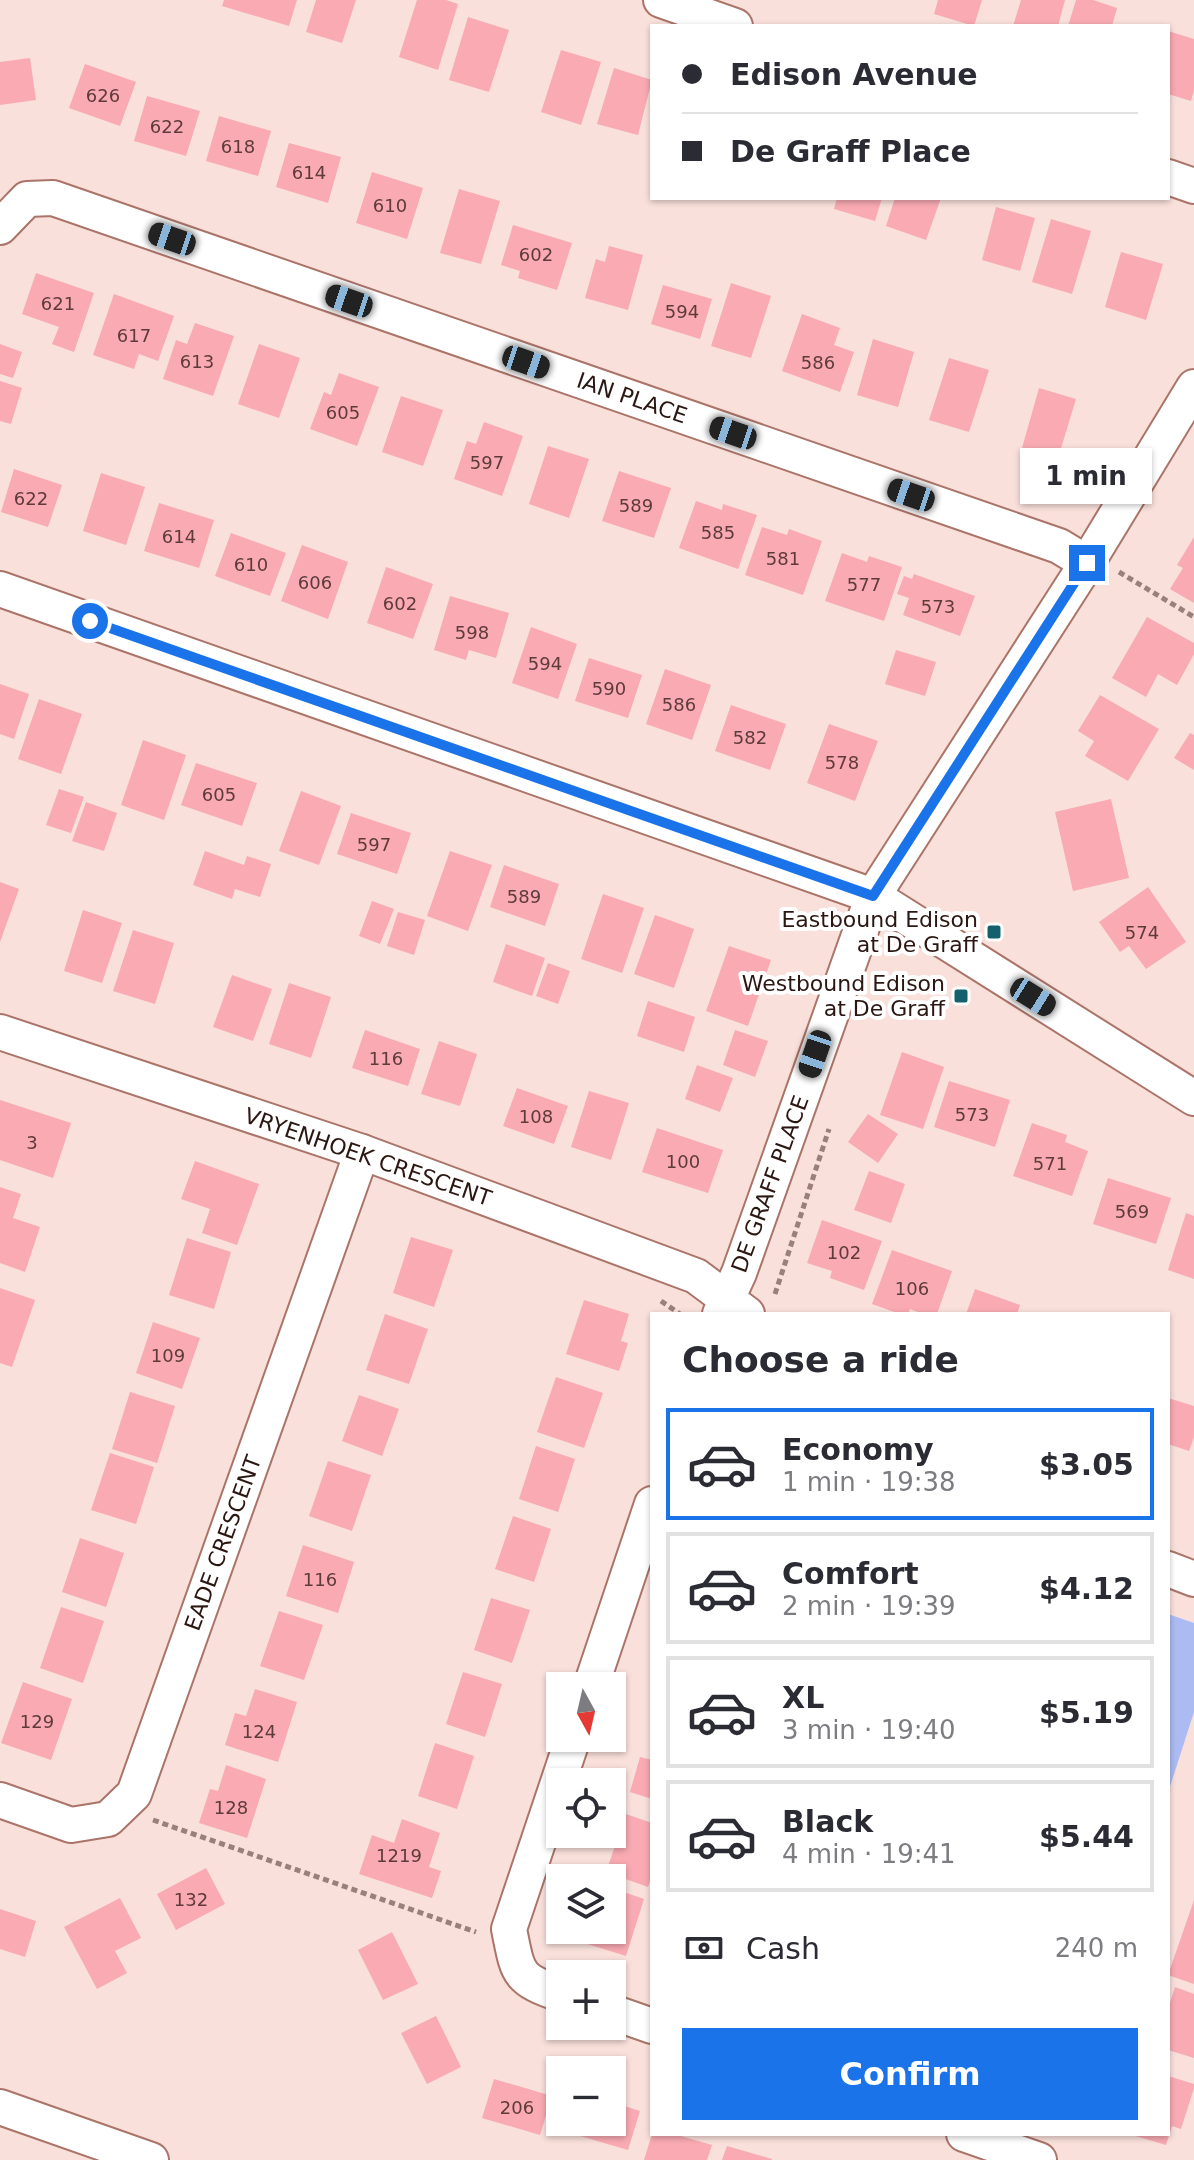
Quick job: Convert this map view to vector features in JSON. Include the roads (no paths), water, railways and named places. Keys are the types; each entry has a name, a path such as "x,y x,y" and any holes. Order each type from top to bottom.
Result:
{"street":[{"path":"661,0 729,24"},
{"path":"1170,178 1194,186"},
{"name":"IAN PLACE","path":"0,227 27,199 53,198 1059,546 1093,554"},
{"name":"DE GRAFF PLACE","path":"742,1307 873,896 1093,554 1194,387"},
{"path":"0,589 873,896 1194,1098"},
{"name":"VRYENHOEK CRESCENT","path":"0,1032 362,1152 696,1276 742,1307"},
{"name":"EADE CRESCENT","path":"0,1800 71,1825 108,1819 134,1794 362,1152"},
{"path":"596,1672 650,1510"},
{"path":"1170,1570 1194,1579"},
{"path":"546,1989 530,1983 514,1952 509,1929 568,1752"},
{"path":"626,2017 650,2025"},
{"path":"0,2107 151,2160"},
{"path":"970,2136 1039,2160"}],"place":[{"name":"Eastbound Edison at De Graff","path":"994,932"},
{"name":"Westbound Edison at De Graff","path":"961,996"}]}
